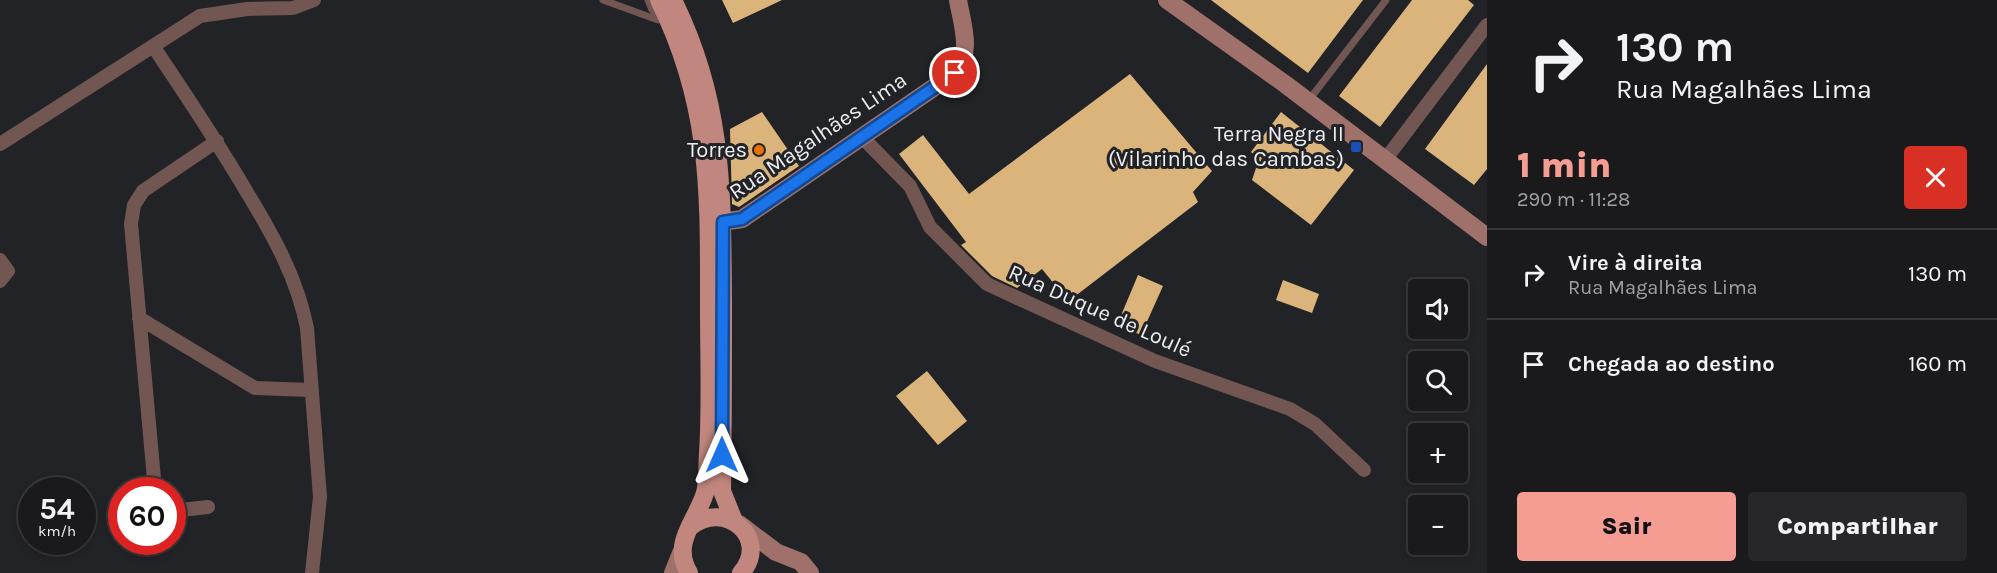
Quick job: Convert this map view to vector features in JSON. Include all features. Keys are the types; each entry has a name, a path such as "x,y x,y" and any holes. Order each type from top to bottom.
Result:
{"main road":[{"path":"659,0 678,38 697,102 704,141 708,188 709,437 706,490 700,509 682,540 681,553 688,573"},
{"path":"666,12 689,32 710,99 717,141 723,222 722,491 736,523 750,545 743,571"},
{"path":"689,528 698,520 710,516 736,523"}],"street":[{"path":"0,144 200,16 247,9 293,8 314,0"},
{"name":"Rua Magalhães Lima","path":"723,222 742,219 955,73 964,59 966,48 958,0"},
{"path":"1167,0 1487,237"},
{"path":"1385,160 1487,25"},
{"path":"153,46 217,141 291,271 302,301 307,328 320,497 312,573"},
{"name":"Rua Duque de Loulé","path":"862,136 910,186 930,227 987,284 1155,361 1290,409 1315,424 1364,470"},
{"path":"154,477 131,224 134,205 143,190 217,141"},
{"path":"0,260 8,271 0,281"},
{"path":"139,318 255,388 310,390"},
{"path":"186,509 207,507"},
{"path":"736,523 776,552 801,562 810,573"},
{"path":"743,571 776,552"},
{"path":"673,573 681,553"}],"lane":[{"path":"603,0 666,12"},
{"path":"648,0 652,10 666,12"},
{"path":"1307,102 1386,0"}],"building":[{"path":"722,0 782,0 733,23"},
{"path":"1211,0 1363,0 1308,73"},
{"path":"1412,0 1468,0 1474,5 1380,127 1339,96"},
{"path":"1487,64 1487,169 1474,185 1425,149"},
{"path":"1130,74 1212,171 1193,192 1198,202 1074,297 1059,290 1042,269 1017,288 992,276 961,245 966,242 899,154 923,135 969,194"},
{"name":"Torres","path":"762,112 799,166 739,207 732,204 730,129"},
{"path":"1281,112 1354,170 1311,225 1252,180 1259,159 1251,152"},
{"path":"1138,275 1163,286 1141,335 1117,325"},
{"path":"1283,280 1319,294 1312,313 1276,300"},
{"path":"927,371 967,421 938,445 896,396"}],"place":[{"name":"Terra Negra II (Vilarinho das Cambas)","path":"1356,147"},
{"name":"Torres","path":"759,150"}],"route":[{"path":"722,455 723,222 742,219 955,73"}]}
